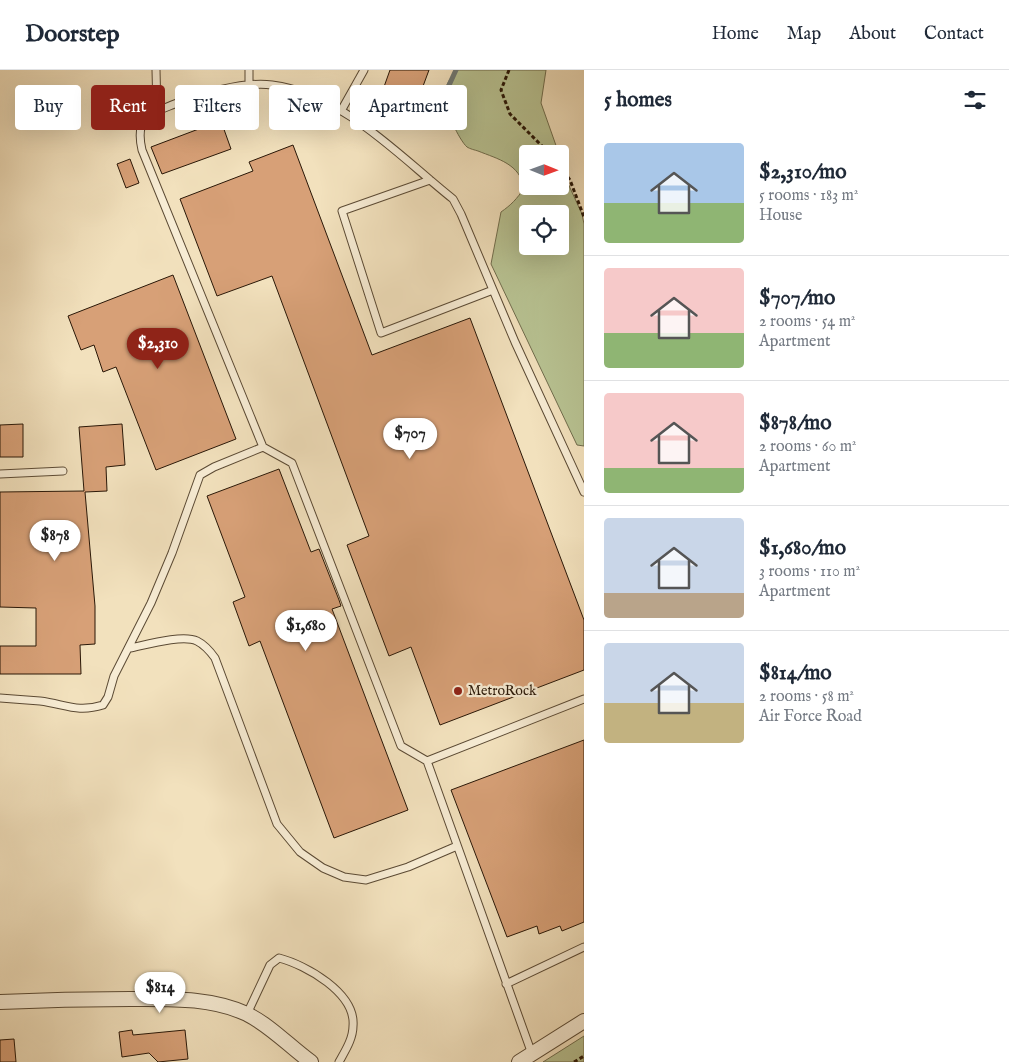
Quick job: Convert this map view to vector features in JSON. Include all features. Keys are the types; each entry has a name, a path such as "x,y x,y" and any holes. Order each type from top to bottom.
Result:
{"street":[{"path":"0,1002 186,999 212,1003 247,1014 269,1027 311,1062"},
{"path":"519,1062 584,1021"}],"lane":[{"path":"156,70 156,85"},
{"path":"249,70 249,85"},
{"path":"341,112 364,70"},
{"path":"259,85 270,84 288,87 325,102 360,122 453,199 584,492"},
{"path":"140,130 138,136 142,150 262,447 292,463 401,746 427,761 532,1054"},
{"path":"430,180 342,211 381,333 493,290"},
{"path":"0,698 42,701 66,707 89,709 103,705 108,697 114,676 130,648 172,553 200,475 214,466 262,447"},
{"path":"0,474 63,471"},
{"path":"130,648 174,640 195,640 205,646 215,658 277,824 300,852 323,868 344,877 366,880 408,867 457,846"},
{"path":"427,761 584,699"},
{"path":"506,984 584,947"},
{"path":"247,1014 270,965 279,958 290,961 320,977 339,992 350,1008 354,1025 350,1039 339,1062"}],"path":[{"path":"509,70 501,90 510,114 541,145"},
{"path":"569,179 584,217"},
{"path":"574,1062 584,1056"}],"green space":[{"path":"456,70 546,70 541,103 556,145 519,145 519,175 507,164 468,148 456,130 467,130 467,85 447,85"},
{"path":"569,186 582,214 584,224 584,446 577,445 491,264 501,212 514,202 519,195 569,195"},
{"path":"584,1036 584,1062 543,1062"}],"building":[{"path":"390,70 429,70 423,85 385,85"},
{"path":"196,130 224,130 231,149 162,174 151,147"},
{"path":"293,145 372,355 470,318 584,620 584,670 440,725 411,647 389,656 347,545 369,536 272,276 217,296 180,199 253,171 249,162"},
{"path":"130,159 139,183 126,188 117,164"},
{"path":"173,275 236,439 156,470 116,367 103,372 94,345 81,350 68,316"},
{"path":"23,424 23,457 0,457 0,425"},
{"path":"122,424 125,465 106,467 107,491 85,492 95,606 95,644 80,645 81,674 0,674 0,646 36,646 36,608 0,607 0,492 84,491 79,427"},
{"path":"279,469 311,552 319,549 339,600 341,606 332,609 408,810 334,838 260,641 249,646 233,602 245,597 207,496"},
{"path":"584,740 584,922 562,931 560,926 539,934 537,926 507,937 451,790"},
{"path":"132,1030 133,1035 185,1030 188,1059 158,1062 149,1053 122,1057 119,1032"},
{"path":"14,1039 16,1062 0,1062 0,1040"}],"waterway":[{"path":"449,85 456,70"}],"place":[{"name":"MetroRock","path":"458,691"}]}
